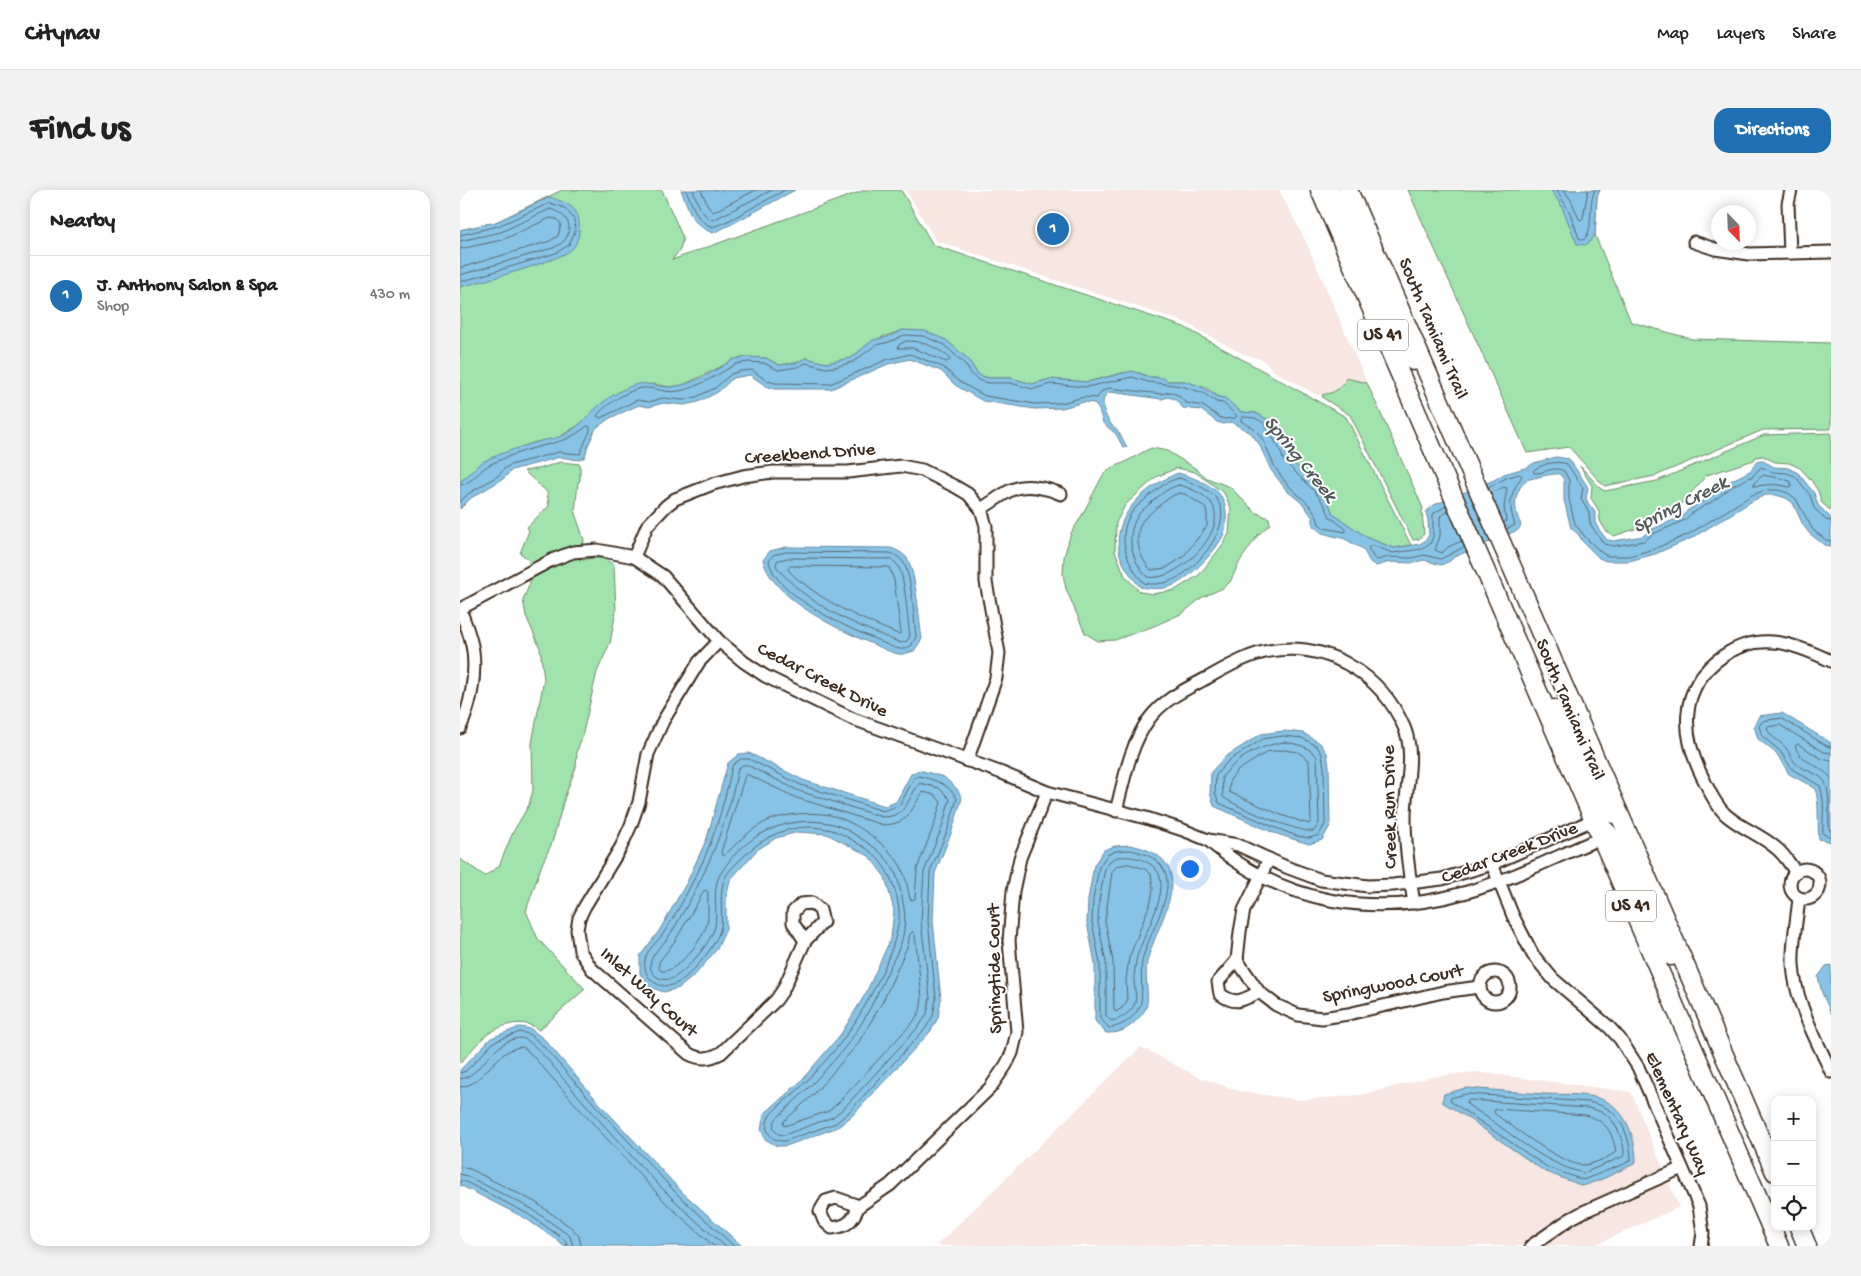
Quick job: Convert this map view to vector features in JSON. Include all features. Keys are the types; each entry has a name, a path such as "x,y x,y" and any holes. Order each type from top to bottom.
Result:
{"main road":[{"path":"1321,190 1331,192 1336,196 1399,339 1445,413"},
{"name":"South Tamiami Trail","path":"1321,190 1445,480 1779,1246"},
{"name":"South Tamiami Trail","path":"1348,190 1771,1163"},
{"path":"1530,674 1567,729 1603,807 1609,814 1619,814"},
{"path":"1593,820 1609,832 1619,847 1653,927 1700,1000"},
{"path":"1801,1231 1807,1246"}],"street":[{"path":"1790,253 1788,204 1791,190"},
{"path":"1694,242 1733,253 1831,252"},
{"name":"Creekbend Drive","path":"634,557 648,526 661,511 676,499 713,484 757,474 848,472 889,467 912,468 922,470 968,494 981,509"},
{"path":"967,761 996,678 999,659 998,638 990,611 986,582 986,526 981,509 1012,489 1024,487 1049,489 1061,494"},
{"name":"Cedar Creek Drive","path":"460,609 552,560 573,552 603,551 634,557 663,576 720,641 744,662 765,676 853,719 1047,792 1174,827 1208,840 1238,845 1310,876 1336,882 1368,886 1410,884 1457,875 1492,864 1593,820"},
{"path":"460,609 472,646 474,670 472,689 460,728"},
{"name":"Inlet Way Court","path":"720,641 699,662 658,731 648,754 639,802 631,825 621,847 579,918 577,930 580,951 592,969 689,1054 700,1059 711,1058 721,1053 776,1000 789,979 805,941"},
{"path":"1795,872 1776,847 1734,821 1717,804 1691,750 1688,738 1688,712 1695,689 1706,671 1724,655 1746,645 1772,641 1786,643 1831,662"},
{"name":"Creek Run Drive","path":"1116,811 1137,740 1150,718 1170,699 1181,691 1237,662 1259,653 1281,650 1307,651 1329,656 1351,665 1372,681 1390,702 1408,737 1410,764 1405,816 1410,884 1414,903"},
{"name":"Springtide Court","path":"860,1206 890,1185 990,1088 1012,1053 1016,1032 1009,941 1013,891 1020,858 1047,792"},
{"name":"Cedar Creek Drive","path":"1208,840 1225,854 1260,876 1285,888 1332,901 1379,905 1414,903 1444,898 1499,881 1601,838"},
{"path":"1259,992 1240,1001 1229,1001 1220,994 1218,982 1237,960 1243,915 1248,899 1269,859"},
{"name":"Elementary Way","path":"1492,864 1525,943 1542,968 1610,1027 1633,1057 1658,1109 1699,1206 1703,1233 1701,1246"},
{"path":"1805,868 1813,870 1826,887 1812,897 1799,898 1791,892 1789,886 1791,876 1805,868"},
{"path":"1799,898 1794,950 1796,988 1831,1072"},
{"name":"Springwood Court","path":"1237,960 1259,992 1276,1005 1298,1015 1322,1018 1348,1014 1443,992 1479,987"},
{"path":"1531,1246 1570,1219 1682,1168"}],"shaded area":[{"path":"906,190 1279,190 1306,242 1367,383 1346,378 1340,388 1332,393 1317,395 1274,371 1263,360 1241,353 1184,322 936,241"},
{"path":"1141,1047 1198,1077 1239,1091 1298,1100 1360,1095 1436,1076 1476,1072 1631,1092 1679,1207 1593,1246 936,1246"}],"green space":[{"path":"562,190 662,190 683,238 680,250 672,260 865,190 901,190 933,245 1184,327 1346,417 1411,545 1394,548 1368,538 1333,514 1328,501 1318,488 1288,457 1284,446 1268,420 1256,413 1242,412 1206,388 1184,381 1168,381 1140,373 1122,373 1087,382 1050,379 1032,384 1011,378 990,378 977,373 968,359 946,340 903,330 867,345 851,358 826,363 806,358 796,363 779,365 766,358 741,357 683,385 670,387 653,384 601,404 582,423 556,439 536,442 485,461 460,482 460,230 496,222"},
{"path":"1408,190 1600,190 1597,197 1595,235 1631,322 1692,339 1831,343 1831,429 1763,430 1655,476 1604,486 1569,447 1527,453"},
{"path":"1346,378 1367,383 1423,508 1424,534 1419,539 1413,540 1350,415 1323,398 1322,395 1334,392 1340,388"},
{"path":"1831,433 1831,511 1822,503 1818,491 1800,468 1789,463 1775,462 1763,456 1707,475 1682,503 1638,528 1614,536 1606,531 1600,521 1599,511 1591,498 1592,486 1580,466 1605,491 1657,481 1764,435"},
{"path":"1149,449 1167,451 1195,468 1207,478 1230,487 1255,512 1269,518 1270,524 1258,535 1240,561 1230,582 1223,588 1201,598 1183,613 1154,626 1115,640 1098,641 1085,633 1066,589 1063,574 1064,557 1071,533 1103,475 1112,468","holes":["1177,468 1195,472 1224,493 1231,508 1229,534 1199,575 1175,590 1153,594 1140,592 1125,576 1115,551 1116,523 1125,505 1156,477"]},
{"path":"560,462 580,464 580,481 578,482 575,513 584,540 580,561 597,558 614,565 616,611 610,643 597,672 577,751 576,767 565,796 552,843 542,864 526,911 538,939 585,989 539,1030 533,1026 520,1023 500,1027 484,1037 460,1063 460,859 485,876 499,866 513,832 529,805 533,790 532,743 544,679 540,648 526,616 523,600 530,583 529,560 520,553 529,531 527,527 549,506 547,492 524,471"}],"water":[{"path":"681,190 795,190 713,233 695,221"},
{"path":"1551,190 1600,190 1597,197 1595,235 1589,243 1585,245 1577,244 1561,205"},
{"path":"550,197 569,206 576,212 579,229 573,248 566,253 538,264 460,287 460,230 496,222"},
{"path":"903,330 925,331 946,340 968,359 977,373 989,378 1011,378 1032,384 1050,379 1087,382 1132,371 1149,377 1163,378 1168,381 1184,381 1200,386 1218,397 1225,398 1241,412 1256,413 1268,420 1284,446 1288,457 1318,488 1328,501 1333,514 1368,538 1394,548 1420,544 1426,540 1429,535 1426,512 1434,505 1504,474 1556,457 1569,459 1586,484 1588,488 1586,498 1595,512 1595,522 1607,540 1614,541 1643,536 1650,530 1683,516 1688,510 1713,495 1732,480 1750,471 1758,461 1763,461 1774,467 1788,468 1798,473 1814,493 1818,505 1831,518 1831,546 1824,545 1809,533 1803,525 1793,503 1786,498 1776,495 1766,495 1754,500 1692,538 1655,554 1629,561 1606,561 1599,558 1571,528 1564,500 1564,480 1560,474 1557,474 1526,480 1522,485 1516,501 1521,525 1518,530 1454,557 1441,565 1424,560 1411,563 1390,562 1376,566 1370,562 1363,549 1345,539 1322,533 1313,526 1313,518 1303,504 1287,491 1271,470 1259,444 1251,433 1231,422 1224,424 1217,422 1201,410 1183,408 1175,399 1168,397 1162,399 1110,392 1104,398 1104,412 1127,447 1123,447 1116,434 1103,423 1099,410 1094,403 1084,402 1062,408 1035,409 983,401 955,385 941,371 910,359 888,364 831,389 775,389 766,386 750,375 733,378 718,392 698,402 684,405 663,403 649,407 639,405 610,418 596,428 585,457 579,460 560,457 512,470 503,479 471,498 460,509 460,482 477,466 506,452 566,434 605,401 630,387 638,384 668,387 685,384 703,377 734,359 748,357 766,358 779,365 796,363 806,358 826,363 851,358 873,340 887,337"},
{"path":"1178,473 1213,488 1221,496 1226,512 1223,537 1212,553 1181,581 1170,587 1153,589 1140,587 1127,570 1120,555 1119,537 1121,524 1135,502 1144,493"},
{"path":"786,547 891,548 904,555 913,574 922,639 914,651 901,654 888,651 824,620 792,599 769,574 763,560 770,551"},
{"path":"1782,713 1831,743 1831,842 1819,839 1815,788 1789,774 1777,754 1758,739 1754,726 1759,716"},
{"path":"1284,731 1303,733 1320,743 1327,753 1330,826 1322,840 1309,844 1274,833 1214,806 1210,793 1211,772 1225,757 1261,734"},
{"path":"749,753 803,780 885,806 896,802 911,774 919,770 944,777 957,789 962,798 952,831 935,873 933,921 941,999 938,1018 930,1032 852,1116 838,1127 786,1146 777,1146 765,1139 761,1129 764,1114 800,1082 841,1034 866,993 891,938 894,910 885,877 869,856 827,834 798,832 776,838 757,850 730,880 726,900 726,929 717,949 695,975 679,988 664,992 649,987 640,974 640,956 659,931 687,882 707,838 728,763 739,754"},
{"path":"1130,845 1153,853 1166,863 1171,877 1171,893 1147,962 1146,1008 1128,1028 1118,1032 1106,1033 1095,1021 1095,963 1087,922 1088,900 1094,865 1104,850 1115,846"},
{"path":"1831,965 1831,1013 1822,993 1818,977 1826,966"},
{"path":"520,1027 531,1029 545,1040 599,1103 682,1192 742,1246 565,1246 525,1218 460,1185 460,1070 491,1038"},
{"path":"1466,1088 1578,1095 1604,1100 1617,1109 1627,1123 1635,1147 1636,1163 1583,1186 1544,1171 1442,1102 1444,1094"}],"place":[{"name":"J. Anthony Salon & Spa","path":"1053,229"}],"water label":[{"name":"Spring Creek","path":"1299,460"},
{"name":"Spring Creek","path":"1681,506"}]}
